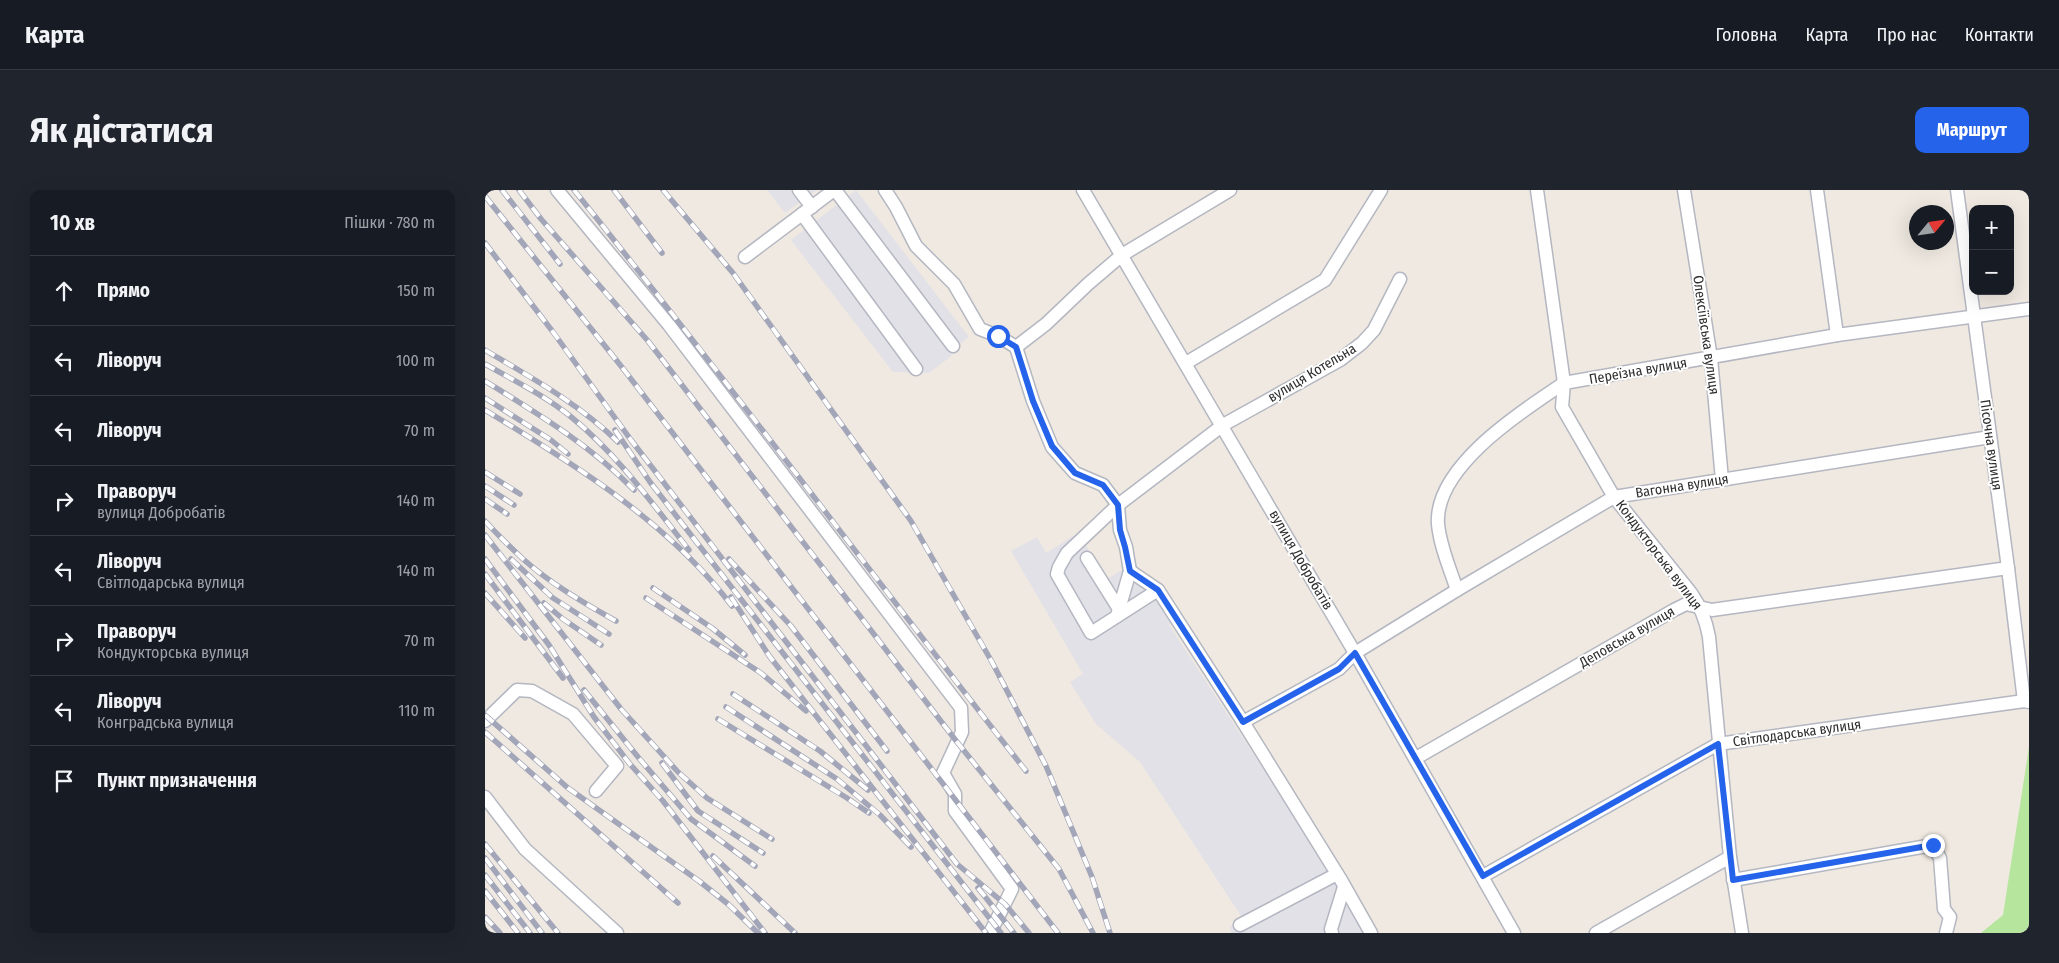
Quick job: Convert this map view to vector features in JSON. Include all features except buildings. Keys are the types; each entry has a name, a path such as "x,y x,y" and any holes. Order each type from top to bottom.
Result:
{"street":[{"path":"557,190 669,325 961,708 962,732 943,773 955,794 955,811 1012,889 990,933"},
{"path":"799,190 807,210 916,369"},
{"path":"745,257 834,190 953,346"},
{"path":"885,190 896,206 916,246 954,284 967,310 980,329 998,336 1016,347 1033,401 1052,446 1075,473 1103,485 1118,505 1120,530 1130,571 1118,613"},
{"name":"вулиця Добробатів","path":"1083,190 1223,425 1416,758 1514,933"},
{"path":"1016,347 1046,324 1087,284 1122,255 1230,190"},
{"name":"Кондукторська вулиця","path":"1537,190 1564,383 1562,407 1615,497 1700,606 1706,622 1730,857 1742,933"},
{"name":"Олексіївська вулиця","path":"1684,190 1711,358 1722,480"},
{"path":"1817,190 1837,335"},
{"name":"Пісочна вулиця","path":"1957,190 2026,701"},
{"path":"1186,363 1325,280 1377,191"},
{"name":"вулиця Котельна","path":"1118,613 1091,633 1057,574 1067,553 1118,505 1223,425 1340,360 1362,343 1374,330 1400,279"},
{"name":"Переїзна вулиця","path":"1457,590 1438,523 1441,503 1455,471 1479,447 1531,405 1564,383 1837,335 1974,318 2029,309"},
{"name":"Вагонна вулиця","path":"1243,722 1339,669 1355,653 1457,590 1615,497 1990,438"},
{"path":"1087,558 1118,613"},
{"name":"Деповська вулиця","path":"1416,758 1686,604 1712,610 2008,568"},
{"path":"1130,571 1158,590 1243,722 1337,874 1371,933"},
{"path":"1118,613 1158,590"},
{"path":"485,721 517,690 532,691 573,714 617,766 596,791"},
{"name":"Світлодарська вулиця","path":"1483,876 1718,744 2026,701"},
{"path":"485,797 525,849 617,933"},
{"path":"1733,880 1933,845 1940,858 1944,908 1950,917 1946,933"},
{"path":"1596,933 1730,857"},
{"path":"1240,925 1337,874"},
{"path":"1329,932 1344,886"}],"shaded area":[{"path":"767,190 817,190 785,213"},
{"path":"856,190 969,337 958,345 950,357 929,373 893,372 791,240"},
{"path":"1078,533 1107,579 1135,562 1172,622 1169,625 1330,871 1376,933 1231,933 1230,927 1243,919 1140,762 1096,724 1070,682 1083,674 1011,551 1037,537 1046,553"}],"green space":[{"path":"2029,747 2029,933 1981,933 2003,915"}],"railway":[{"path":"502,190 560,264"},
{"path":"519,190 541,219 648,341 957,742 1059,869 1093,933"},
{"path":"574,190 688,334 1026,771"},
{"path":"614,190 662,253"},
{"path":"663,190 733,273 911,521 992,662 1046,766 1092,877 1110,933"},
{"path":"485,196 621,366 1058,933"},
{"path":"485,243 553,332 631,440 957,864 1005,904 1029,933"},
{"path":"485,350 571,404 618,442"},
{"path":"485,364 550,401 587,431 619,463 689,550"},
{"path":"485,381 581,444 634,490"},
{"path":"485,398 551,440 568,454"},
{"path":"485,410 585,474 649,521 707,576 732,606"},
{"path":"615,430 650,482 1001,933"},
{"path":"485,472 520,494"},
{"path":"485,486 514,505"},
{"path":"485,499 507,514"},
{"path":"485,521 523,559 545,577 616,621"},
{"path":"485,535 621,709 678,772 707,798 772,839"},
{"path":"485,559 549,645 594,717 629,763 663,801 765,933"},
{"path":"511,559 553,598 609,634"},
{"path":"729,559 791,626 887,751"},
{"path":"485,574 563,678"},
{"path":"653,588 712,628 745,655"},
{"path":"485,593 525,638"},
{"path":"731,597 770,657 986,933"},
{"path":"646,598 761,673 806,711"},
{"path":"544,603 563,619 601,645"},
{"path":"584,690 691,819 755,866"},
{"path":"733,694 820,751 868,790"},
{"path":"726,707 837,779 880,815 911,847"},
{"path":"485,715 568,788 699,881 728,904 758,933"},
{"path":"718,719 869,813"},
{"path":"485,732 678,903"},
{"path":"662,763 698,811 763,853"},
{"path":"485,844 558,933"},
{"path":"713,856 795,933"},
{"path":"485,858 542,933"},
{"path":"485,875 530,933"},
{"path":"978,888 1014,933"},
{"path":"485,891 518,933"},
{"path":"485,917 500,933"},
{"path":"485,930 488,933"}],"route":[{"path":"998,336 1016,347 1033,401 1052,446 1075,473 1103,485 1118,505 1120,530 1130,571 1158,590 1243,722 1339,669 1355,653 1483,876 1718,744 1733,880 1933,845"}]}
